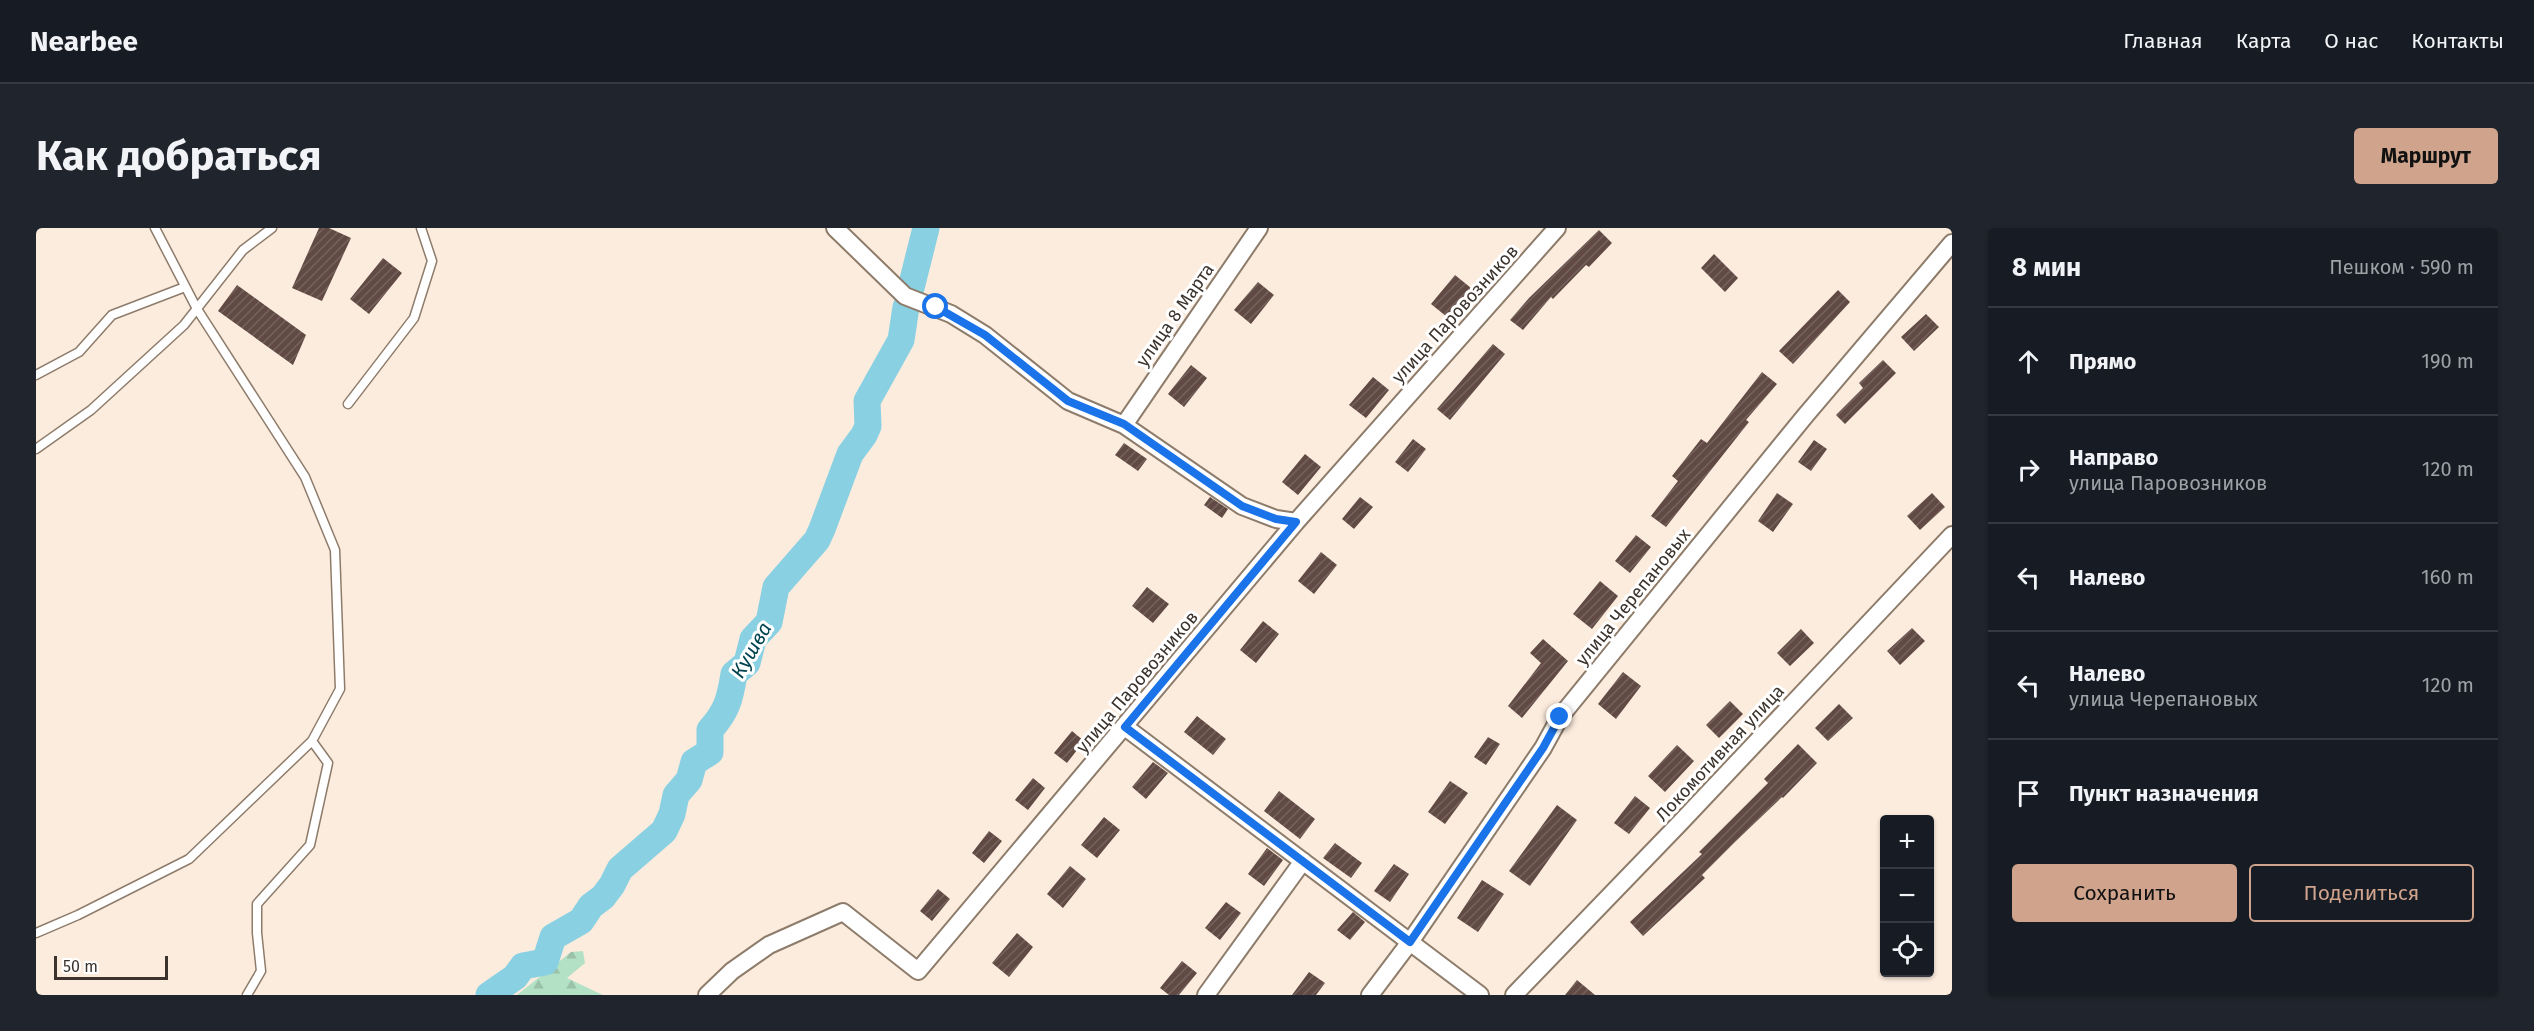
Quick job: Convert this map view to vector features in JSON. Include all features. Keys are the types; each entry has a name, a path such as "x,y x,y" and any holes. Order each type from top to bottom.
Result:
{"street":[{"path":"835,228 904,296 951,314 985,335 1068,401 1124,424 1242,506 1276,519 1296,522"},
{"name":"улица 8 Марта","path":"1124,424 1259,228"},
{"name":"улица Паровозников","path":"707,995 732,971 769,945 843,912 918,971 1296,522 1557,228"},
{"name":"улица Черепановых","path":"1370,995 1410,942 1543,748 1560,717 1805,416 1952,243"},
{"name":"Локомотивная улица","path":"1514,995 1952,535"},
{"path":"1125,727 1480,995"},
{"path":"1206,995 1303,861"}],"lane":[{"path":"36,933 78,915 189,859 312,741 340,689 335,550 305,477 197,309 155,228"},
{"path":"36,449 91,410 184,325 243,250 272,228"},
{"path":"348,404 414,318 432,261 421,228"},
{"path":"36,375 79,352 112,315 185,287"},
{"path":"247,995 261,971 257,904 310,845 328,763 312,741"}],"green space":[{"path":"583,951 585,963 567,978 603,995 517,995 571,952"}],"building":[{"path":"319,228 329,228 351,238 322,301 292,288"},
{"path":"1599,230 1612,243 1589,267 1586,265 1553,299 1551,297 1523,330 1510,320 1529,298"},
{"path":"1714,254 1738,278 1725,292 1701,268"},
{"path":"383,258 402,273 369,314 350,299"},
{"path":"1455,275 1471,288 1447,317 1431,304"},
{"path":"1258,282 1274,295 1251,324 1234,310"},
{"path":"237,285 306,335 293,365 218,311"},
{"path":"1838,290 1850,302 1793,364 1779,351"},
{"path":"1926,314 1939,327 1914,351 1901,337"},
{"path":"1493,344 1505,354 1450,420 1437,409"},
{"path":"1883,360 1896,373 1845,424 1836,415 1863,388 1859,383"},
{"path":"1191,365 1207,378 1184,407 1168,394"},
{"path":"1762,372 1777,384 1746,420 1749,422 1666,527 1651,516 1678,481 1672,476 1701,439 1707,443"},
{"path":"1373,377 1389,390 1366,418 1349,405"},
{"path":"1413,439 1426,449 1408,472 1395,462"},
{"path":"1814,440 1827,449 1811,471 1798,462"},
{"path":"1124,443 1147,459 1138,471 1115,455"},
{"path":"1305,454 1321,467 1298,495 1282,482"},
{"path":"1777,493 1793,504 1773,532 1758,521"},
{"path":"1932,493 1945,507 1920,530 1907,516"},
{"path":"1210,497 1228,509 1222,518 1204,505"},
{"path":"1360,497 1373,507 1354,529 1342,519"},
{"path":"1636,535 1651,547 1630,573 1615,561"},
{"path":"1321,552 1337,565 1314,594 1298,581"},
{"path":"1600,581 1618,596 1592,629 1573,614"},
{"path":"1147,587 1169,604 1153,623 1132,606"},
{"path":"1263,621 1279,634 1256,663 1240,650"},
{"path":"1912,628 1925,641 1900,665 1887,651"},
{"path":"1801,629 1814,643 1790,666 1777,653"},
{"path":"1543,639 1568,661 1522,718 1508,706 1541,663 1530,653"},
{"path":"1623,672 1641,686 1616,719 1598,704"},
{"path":"1730,701 1743,714 1719,738 1706,725"},
{"path":"1839,704 1853,718 1828,741 1815,728"},
{"path":"1197,716 1226,739 1213,755 1184,732"},
{"path":"1072,731 1084,741 1067,763 1054,753"},
{"path":"1488,737 1500,744 1486,765 1474,757"},
{"path":"1798,744 1817,763 1702,875 1705,878 1643,936 1630,922 1702,854 1699,852 1768,783 1764,779"},
{"path":"1677,745 1694,761 1665,792 1648,776"},
{"path":"1153,762 1168,773 1146,799 1132,787"},
{"path":"1033,778 1045,788 1028,810 1015,800"},
{"path":"1450,781 1468,793 1445,824 1428,812"},
{"path":"1279,791 1315,819 1300,839 1264,811"},
{"path":"1635,796 1650,808 1629,834 1614,823"},
{"path":"1557,805 1577,820 1530,886 1509,871"},
{"path":"1104,817 1120,830 1097,858 1081,845"},
{"path":"989,831 1002,841 984,863 972,853"},
{"path":"1335,843 1362,863 1351,878 1323,858"},
{"path":"1267,848 1283,860 1264,886 1248,874"},
{"path":"1394,864 1409,874 1390,902 1374,891"},
{"path":"1070,866 1086,879 1063,908 1047,894"},
{"path":"1482,880 1504,894 1478,932 1457,918"},
{"path":"938,889 950,899 932,921 920,911"},
{"path":"1226,902 1241,913 1220,940 1205,928"},
{"path":"1353,912 1365,922 1350,940 1337,930"},
{"path":"1017,933 1033,947 1009,977 992,963"},
{"path":"1182,961 1197,973 1179,995 1169,995 1160,988"},
{"path":"1309,972 1325,983 1316,995 1292,995"},
{"path":"1577,980 1595,995 1565,995"}],"waterway":[{"name":"Кушва","path":"911,288 926,228"},
{"name":"Кушва","path":"489,995 515,977 523,966 545,962 553,937 581,921 591,906 603,897 620,869 664,831 672,814 676,795 689,780 694,762 710,752 710,730 727,704 734,674 747,663 753,639 769,622 776,587 817,540 850,454 868,426 867,401 901,340 906,307"}],"route":[{"path":"936,307 985,335 1068,401 1085,410 1124,424 1242,506 1276,519 1296,522 1125,727 1410,942 1543,748 1560,717"}]}
